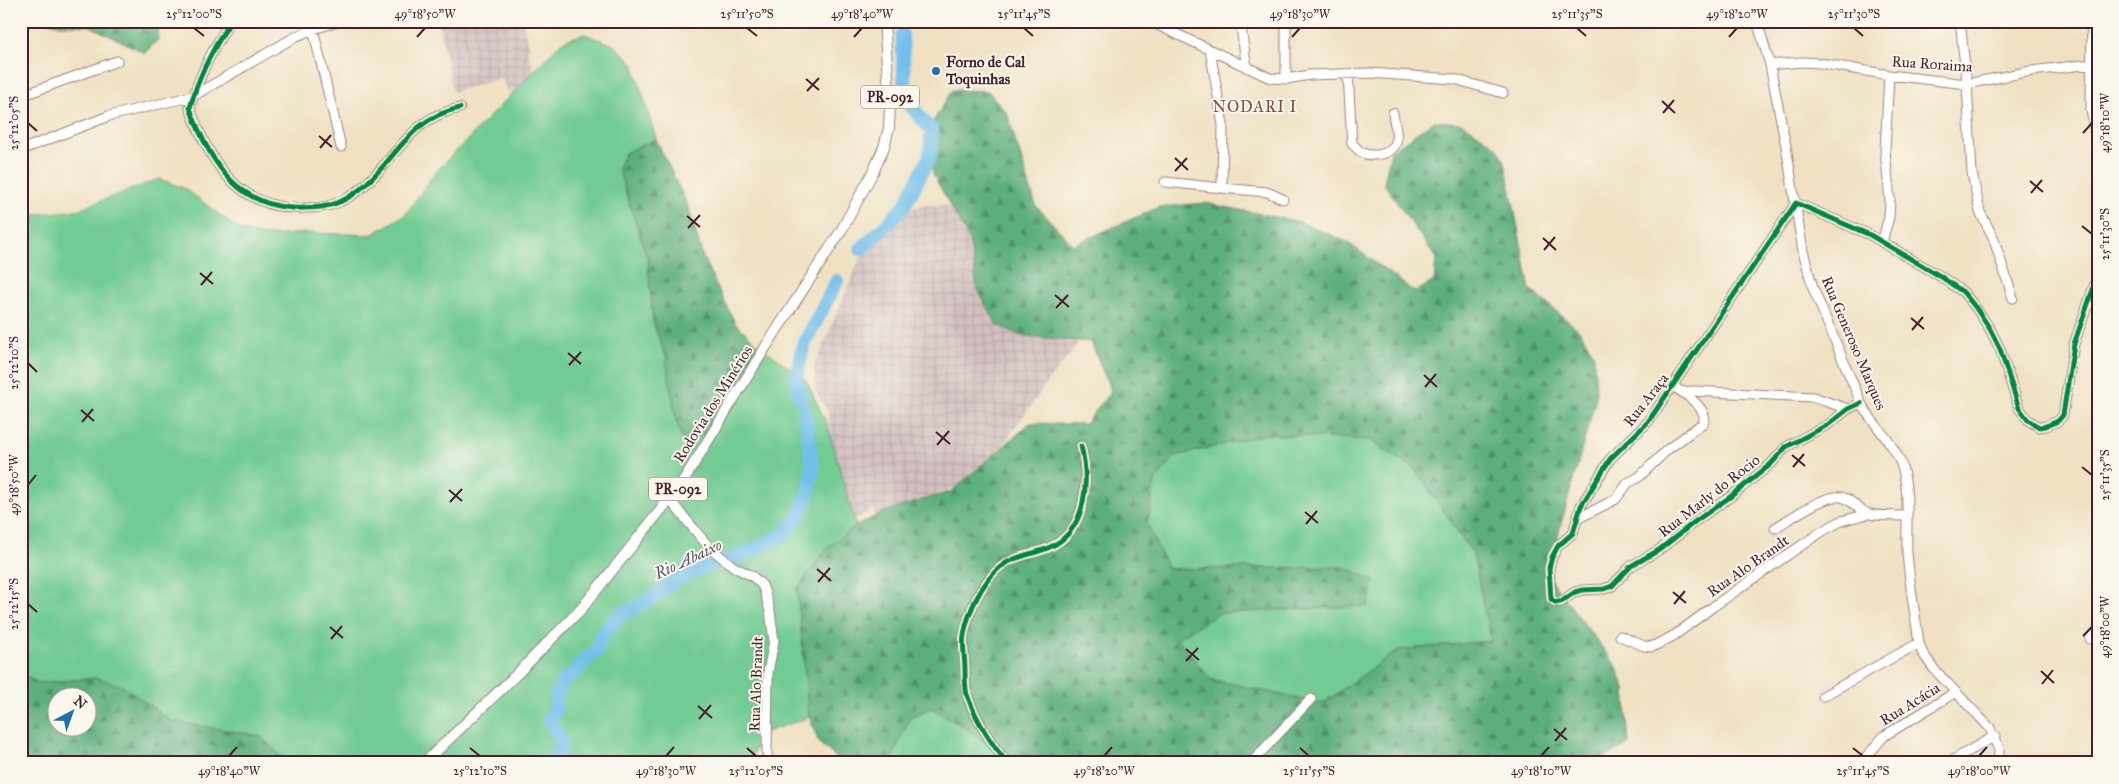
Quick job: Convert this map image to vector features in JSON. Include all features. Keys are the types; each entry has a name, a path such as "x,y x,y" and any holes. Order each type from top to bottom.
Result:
{"main road":[{"name":"Rodovia dos Minérios","path":"424,763 517,674 582,608 680,486 765,348 841,232 874,170 884,147 889,128 890,106 884,21"}],"street":[{"path":"230,21 217,42 193,96 190,108 198,133 222,172 255,199 289,209 320,208 346,200 370,181 422,123 447,110 460,108"},
{"path":"21,150 109,116 193,96 313,28 341,21"},
{"path":"1149,21 1270,78 1286,79 1310,75 1370,73 1454,79 1503,93"},
{"path":"1240,21 1247,68"},
{"path":"1286,21 1286,79"},
{"name":"Rua Generoso Marques","path":"1757,21 1770,65 1796,203 1802,251 1813,288 1860,403 1898,456 1906,482 1907,554 1919,643 1922,652 1934,669 1990,728 1995,736"},
{"path":"1960,21 1967,84 1972,173 1980,212 1993,237 2013,298"},
{"path":"2092,21 2095,41 2092,64 2091,110 2098,150"},
{"path":"313,28 341,146"},
{"path":"1210,50 1223,125 1222,188"},
{"path":"21,96 117,61"},
{"name":"Rua Roraima","path":"1770,65 1802,62 1820,63 1889,75 1967,84 2031,71 2092,64"},
{"path":"1348,74 1352,144 1361,152 1370,155 1384,154 1392,150 1396,142 1393,113"},
{"path":"1882,242 1889,218 1890,200 1885,151 1889,75"},
{"path":"1165,182 1267,192 1283,199"},
{"path":"1796,203 1882,242 1940,276 1962,292 1976,308 2000,349 2019,408 2028,420 2039,426 2052,424 2063,415 2074,344 2098,274"},
{"name":"Rua Araça","path":"1568,596 1561,602 1555,602 1551,599 1549,568 1555,551 1573,533 1581,506 1610,459 1621,447 1641,431 1674,387 1796,203"},
{"path":"1577,520 1616,499 1628,483 1638,477 1667,450 1705,420 1704,414 1699,407 1674,387"},
{"path":"1682,392 1694,391 1813,398 1848,409"},
{"name":"Rua Marly do Rocio","path":"1568,596 1582,590 1604,589 1612,586 1631,566 1659,550 1730,497 1771,464 1786,447 1829,424 1848,409 1860,403"},
{"path":"1008,763 999,753 966,693 963,636 975,601 998,570 1012,559 1050,547 1062,540 1080,516 1085,470 1080,446"},
{"name":"Rua Alo Brandt","path":"1775,528 1818,503 1834,497 1842,497 1852,502 1868,514"},
{"name":"Rua Alo Brandt","path":"669,500 709,547 734,567 752,576 762,585 770,611 770,624 774,641 768,672 769,763"},
{"name":"Rua Alo Brandt","path":"1620,636 1644,646 1652,647 1675,635 1821,532 1841,522 1868,514 1906,516"},
{"path":"2090,639 2098,630"},
{"path":"1823,696 1919,643"},
{"name":"Rua Acácia","path":"1861,763 1884,736 1956,692"},
{"path":"1251,763 1311,699"},
{"path":"1948,763 1995,736 1999,750 1998,763"},
{"path":"762,763 768,746"}],"shaded area":[{"path":"438,21 522,21 529,45 527,49 537,79 507,92 502,78 453,92"},
{"path":"922,205 943,205 968,211 1079,339 1071,354 1054,373 1002,446 974,475 956,487 875,518 874,508 844,526 831,450 828,412 816,392 814,367 860,259 912,209"}],"green space":[{"path":"44,21 158,21 159,39 145,53 90,26 60,25"},
{"path":"584,34 614,45 633,63 656,139 625,153 618,168 648,260 653,322 666,357 676,421 684,444 713,428 760,346 806,380 827,424 856,526 828,547 797,589 809,717 763,733 749,763 282,763 282,757 260,736 171,721 123,686 96,678 38,683 21,674 21,216 77,210 159,179 184,188 240,230 264,236 309,233 371,235 405,215 435,173 563,41"},
{"path":"952,90 988,91 1007,113 1036,206 1073,245 1159,207 1205,203 1301,222 1347,242 1415,292 1434,281 1436,258 1384,184 1391,151 1434,121 1462,123 1497,147 1505,162 1530,289 1580,331 1594,355 1596,398 1547,575 1617,667 1625,689 1629,744 1594,763 1015,763 963,726 931,708 910,717 890,763 843,763 819,743 809,717 797,589 828,547 856,526 884,512 952,491 1030,423 1085,424 1111,391 1091,342 1022,336 997,325 978,290 969,239 934,176 924,137","holes":["1266,434 1369,440 1415,469 1473,554 1491,641 1398,650 1322,704 1210,679 1177,638 1220,613 1368,606 1374,580 1344,567 1168,569 1147,524 1155,481 1175,456"]},
{"path":"656,139 688,206 704,260 735,323 760,346 713,429 684,444 676,421 666,357 653,322 648,260 618,168 625,153"},
{"path":"1266,434 1369,440 1415,469 1473,554 1491,641 1398,650 1322,704 1210,679 1177,638 1219,613 1368,606 1344,567 1168,569 1147,524 1155,481 1175,456"},
{"path":"21,674 38,683 96,678 123,686 171,721 260,736 282,757 282,763 27,763 21,759"},
{"path":"931,708 963,726 1015,763 890,763 910,717"}],"waterway":[{"name":"Rio Abaixo","path":"861,249 905,205 930,156 932,131 911,106 905,92 902,35"},
{"name":"Rio Abaixo","path":"800,397 796,378 804,344 837,281"},
{"name":"Rio Abaixo","path":"555,763 561,742 550,720 555,711 557,694 563,681 597,651 603,633 620,615 651,599 672,582 706,566 734,558 761,547 784,534 799,516 808,496 813,469 804,410"}],"cycle path":[{"path":"231,21 207,63 197,85 190,108 207,148 218,165 231,180 263,202 283,207 306,208 328,206 341,201 353,195 372,178 415,130 442,113 460,108"},
{"path":"1861,403 1848,409 1829,424 1786,447 1771,464 1730,497 1659,550 1631,566 1612,586 1604,589 1575,592 1561,602 1555,602 1551,599 1549,568 1552,557 1558,546 1573,533 1581,506 1610,459 1648,422 1796,203 1870,235 1940,276 1963,292 1990,329 2000,349 2019,408 2028,420 2039,427 2058,421 2063,415 2074,344 2098,275"},
{"path":"1008,763 984,731 967,695 963,643 966,626 981,590 999,568 1016,558 1048,548 1061,540 1071,530 1083,505 1085,490 1084,460 1081,446"}],"place":[{"name":"Forno de Cal Toquinhas","path":"936,71"}],"district":[{"name":"NODARI I","path":"1255,106"}]}
